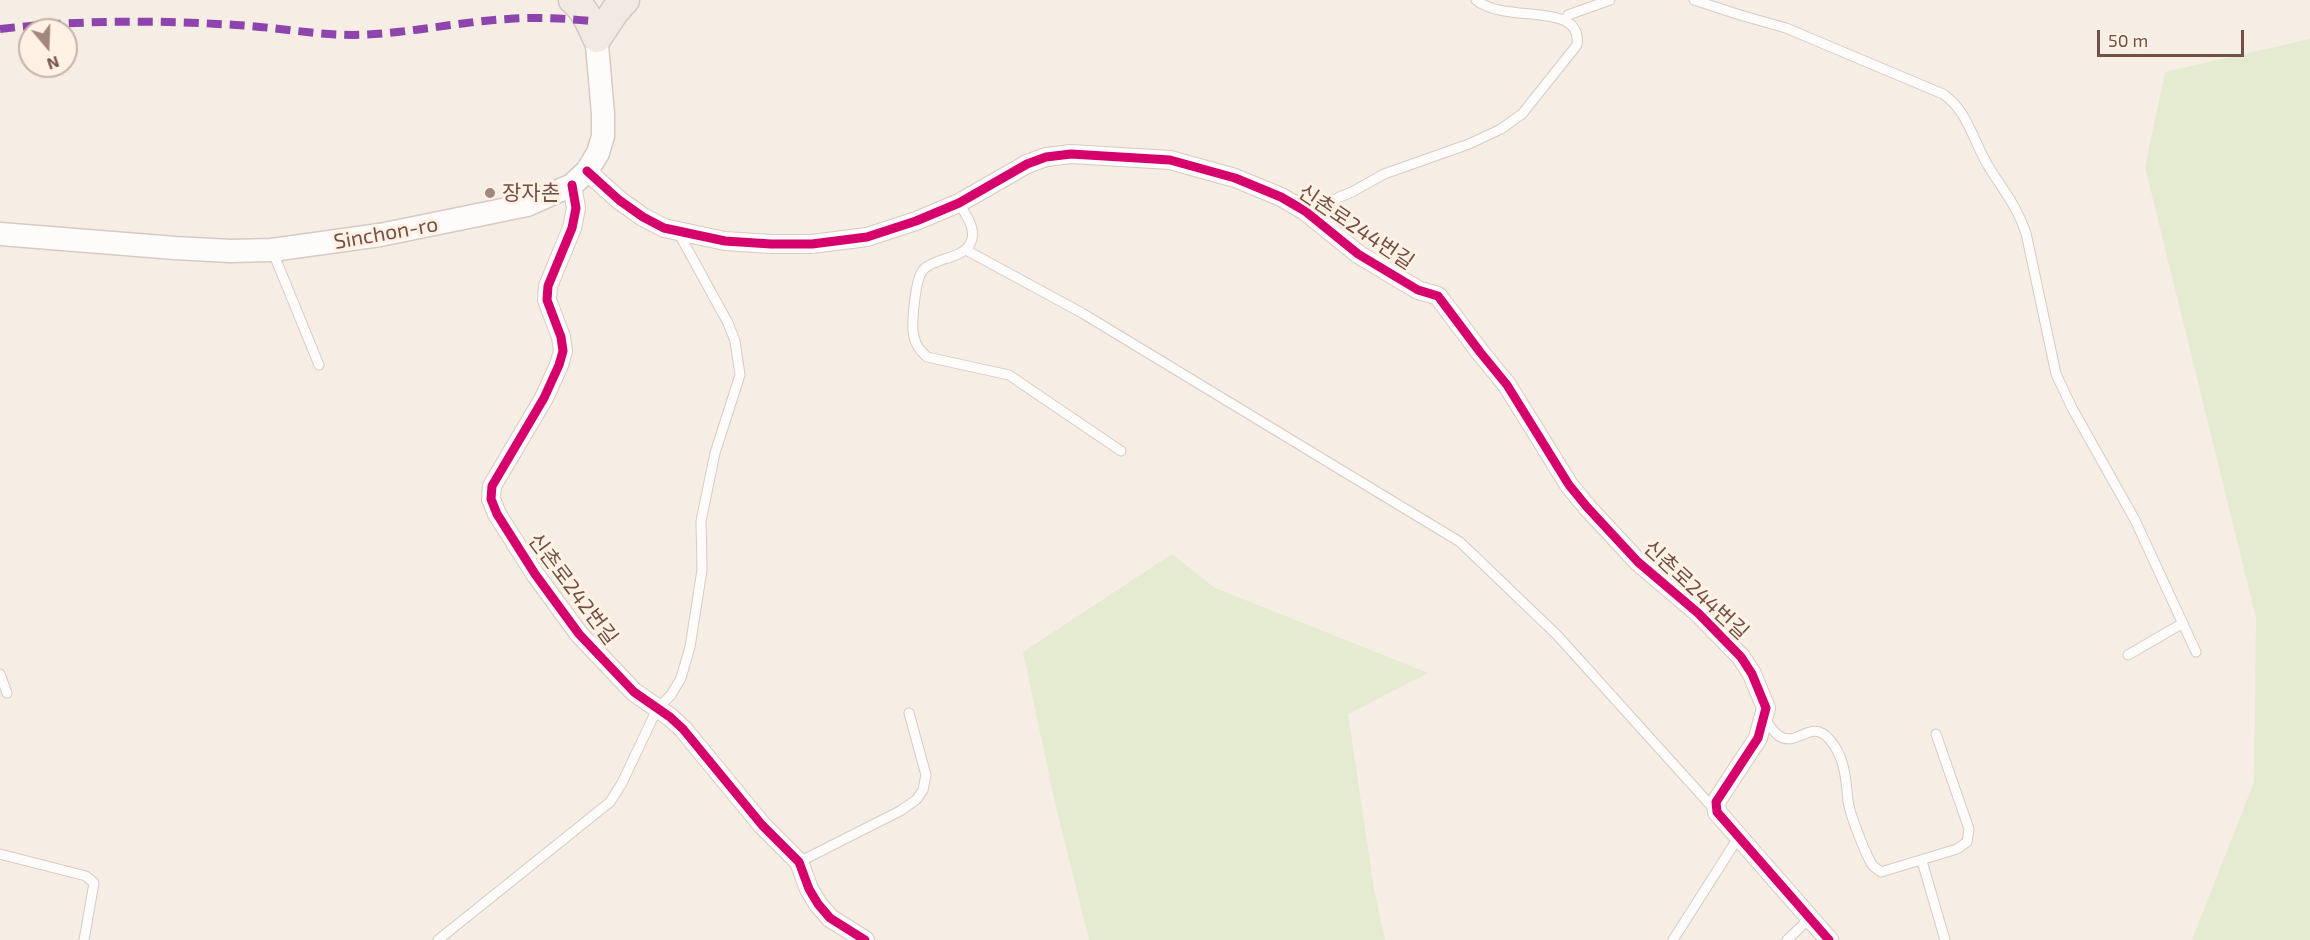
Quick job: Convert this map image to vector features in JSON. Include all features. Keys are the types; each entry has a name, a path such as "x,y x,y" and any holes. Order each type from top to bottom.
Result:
{"main road":[{"path":"573,0 590,21 597,38"},
{"path":"597,38 625,0"}],"street":[{"path":"579,178 598,153 603,136 593,0"},
{"name":"신촌로244번길","path":"579,178 664,228 725,241 771,244 867,237 916,221 959,203 1027,164 1046,157 1071,154 1170,160 1234,178 1281,197 1305,211 1358,254 1418,290 1438,296 1507,385 1569,485 1587,507 1638,562 1698,613 1742,657 1767,708 1764,718"},
{"name":"Sinchon-ro","path":"0,234 175,248 230,251 272,250 370,236 527,205 579,178"},
{"name":"신촌로242번길","path":"579,178 572,228 548,286 547,300 561,337 562,351 559,364 544,398 492,486 491,499 497,514 536,574 579,634 634,692 683,729 762,825 799,862 809,889 830,918 865,940"},
{"path":"1764,718 1758,738 1716,802 1717,812 1829,940"}],"lane":[{"path":"1305,211 1352,192 1404,165 1485,138 1522,114 1577,45 1576,28 1568,15 1560,10 1491,9 1476,0"},
{"path":"1568,15 1610,0"},
{"path":"1694,0 1809,37 1953,100 1987,163 2020,216 2026,233 2056,374 2072,408 2135,520 2196,652"},
{"path":"959,203 972,228 972,240 966,250 931,264 921,271 916,285 914,337 919,350 927,357 1009,375 1121,451"},
{"path":"438,940 610,802 622,783 657,709 671,695 681,678 690,647 702,570 701,521 715,453 740,375 735,341 728,323 678,232"},
{"path":"272,250 319,365"},
{"path":"966,250 1082,312 1460,542 1557,635 1717,812"},
{"path":"2128,655 2183,623"},
{"path":"0,674 7,693"},
{"path":"799,862 900,811 916,800 923,790 926,775 909,713"},
{"path":"1764,718 1779,736 1789,739 1810,730 1822,732 1832,741 1841,759 1847,780 1848,804 1872,866 1881,872 1957,849 1967,842 1969,830 1936,734"},
{"path":"1673,940 1738,838"},
{"path":"0,854 86,876 94,883 84,940"},
{"path":"1922,861 1945,940"},
{"path":"1787,940 1810,918"}],"green space":[{"path":"2310,39 2310,940 2192,940 2254,782 2256,618 2145,167 2165,72"},
{"path":"1172,554 1215,588 1428,673 1348,714 1374,889 1385,940 1089,940 1055,803 1023,652"}],"marked path":[{"path":"0,29 88,22 177,22 354,35 508,19 549,18 590,21"}],"cycle path":[{"path":"587,171 619,200 664,228 725,241 771,244 812,244 867,237 916,221 959,203 1027,164 1046,157 1071,154 1170,160 1235,178 1281,197 1305,211 1358,254 1418,290 1438,296 1507,385 1569,485 1587,507 1638,562 1698,613 1741,657 1752,674 1766,708 1758,738 1716,802 1717,812 1829,940"},
{"path":"572,185 576,208 572,228 548,286 547,300 561,337 563,351 544,398 492,486 491,499 497,514 535,574 579,634 634,692 683,729 762,825 799,862 809,889 830,918 865,940"}],"place":[{"name":"장자촌","path":"490,193"}]}
